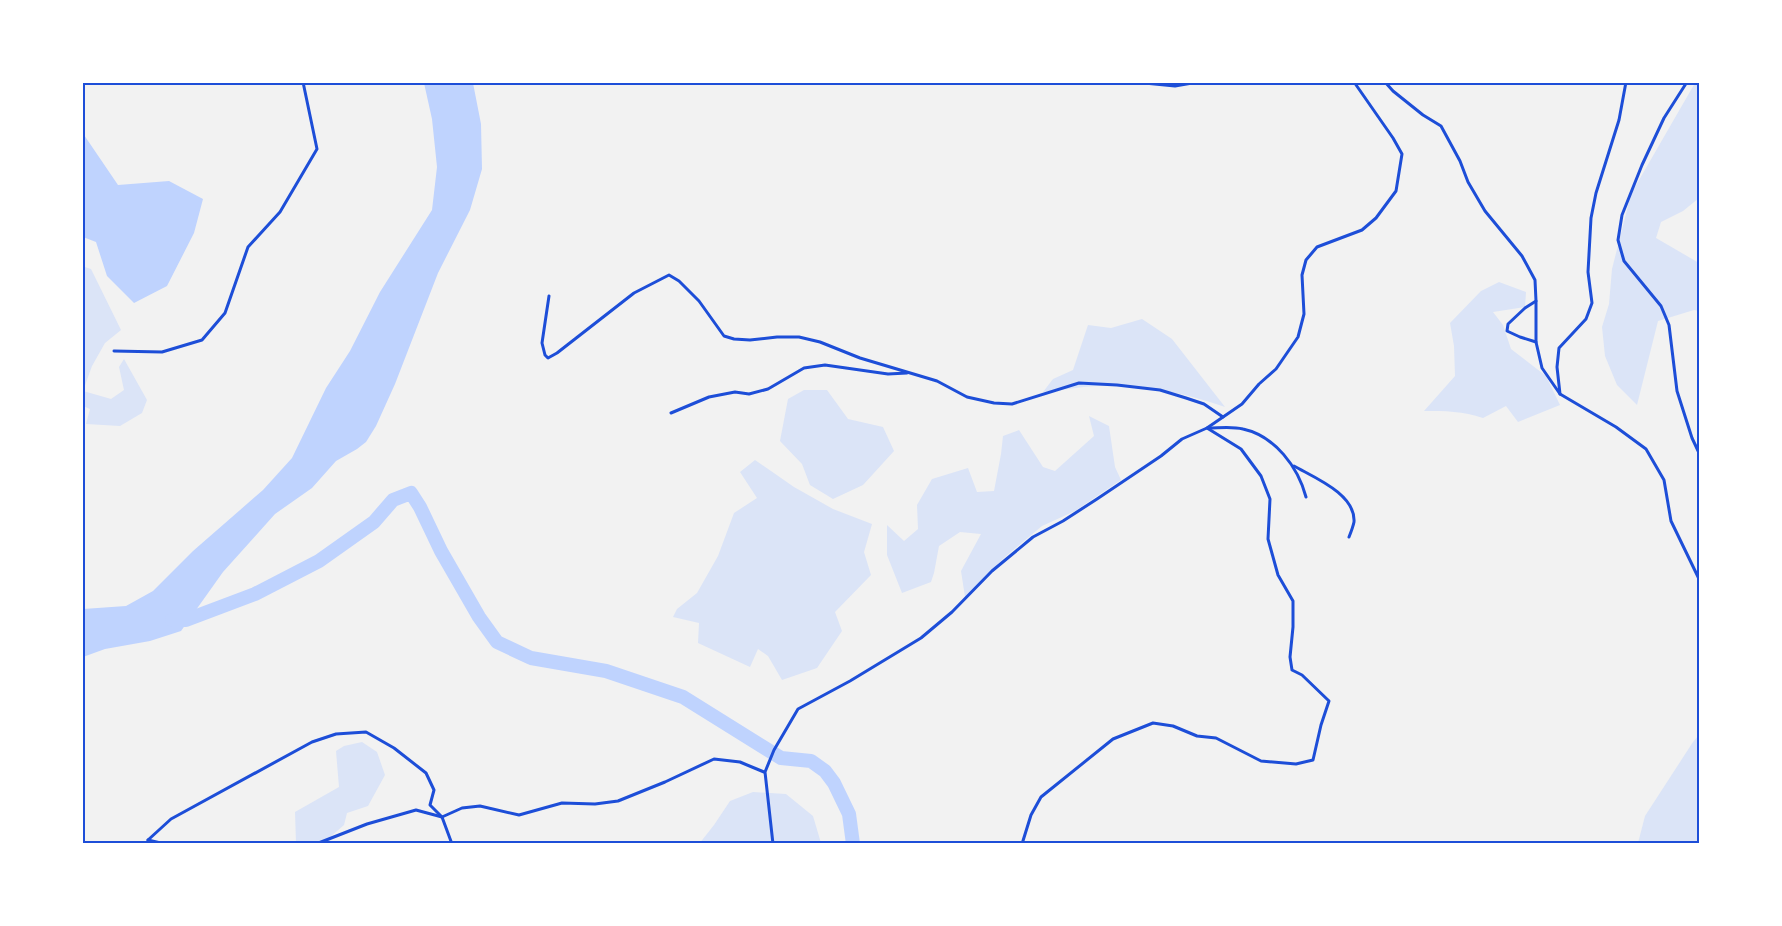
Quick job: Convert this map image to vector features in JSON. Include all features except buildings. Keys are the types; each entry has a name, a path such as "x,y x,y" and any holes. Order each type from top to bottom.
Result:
{"street":[{"path":"114,351 162,352 202,340 225,313 248,247 280,212 318,149 303,82"},
{"path":"1134,82 1175,86 1198,82"},
{"path":"773,844 765,772 774,750 798,709 850,681 921,638 952,612 992,571 1033,537 1098,499 1182,439 1207,428 1242,404 1276,370 1298,337 1304,314 1302,275 1306,260 1317,248 1362,230 1376,218 1396,191 1402,154 1394,138 1354,82"},
{"path":"1385,82 1393,92 1440,126 1485,211 1522,256 1535,280 1536,342 1542,368 1560,394 1616,427 1646,449 1664,480 1671,521 1700,581"},
{"path":"1560,394 1557,367 1559,348 1586,319 1592,303 1588,272 1591,218 1596,193 1619,120 1626,82"},
{"path":"1687,82 1664,118 1642,165 1622,215 1618,240 1624,261 1661,306 1669,325 1677,391 1692,438 1700,455"},
{"path":"549,296 542,343 545,355 548,358 634,293 669,275 679,281 699,301 724,336 734,339 750,340 777,336 799,336 860,358 938,380 968,397 994,404 1012,404 1079,384 1117,385 1160,390 1204,404 1223,417"},
{"path":"1536,301 1525,308 1508,324 1507,331 1536,342"},
{"path":"671,413 709,397 734,392 749,394 768,390 804,368 825,365 888,374 910,373"},
{"path":"1207,428 1241,428 1256,433 1270,442 1293,466 1301,480 1306,497"},
{"path":"1022,844 1031,815 1041,797 1113,739 1154,723 1173,726 1197,736 1216,738 1261,761 1296,764 1313,760 1321,724 1329,701 1302,675 1292,670 1290,658 1294,627 1293,601 1278,575 1268,539 1270,499 1261,476 1241,449 1207,428"},
{"path":"1293,466 1329,486 1346,500 1352,509 1354,521 1349,537"},
{"path":"165,844 148,840 171,819 196,805 312,742 336,734 366,732 394,748 426,773 434,790 430,805 442,818 452,844"},
{"path":"316,844 367,824 416,810 442,818 462,808 480,806 519,816 562,803 596,804 618,802 714,759 740,762 765,772"}],"shaded area":[{"path":"1695,83 1699,83 1699,198 1683,211 1661,222 1656,238 1699,263 1699,311 1694,310 1658,321 1637,405 1617,385 1605,356 1602,327 1609,304 1612,269 1631,194"},
{"path":"82,266 91,269 121,330 105,343 92,366 83,391 111,399 124,390 119,367 124,359 147,400 142,413 120,426 86,424 90,409 83,406"},
{"path":"1499,282 1526,292 1525,307 1493,312 1503,325 1511,349 1546,376 1560,405 1518,422 1506,406 1483,418 1447,411 1424,411 1455,376 1454,346 1450,323 1481,291"},
{"path":"1142,319 1172,339 1225,407 1178,393 1129,386 1090,386 1043,392 1053,379 1073,370 1088,325 1111,328"},
{"path":"804,390 827,390 848,419 883,427 894,451 863,485 833,499 810,485 802,464 780,441 788,399"},
{"path":"1089,416 1109,426 1115,467 1121,480 1075,511 1042,526 1005,557 965,597 961,571 981,534 960,532 939,546 931,582 902,593 887,555 887,525 904,541 918,529 917,505 932,479 968,468 977,492 994,491 1003,436 1019,430 1043,467 1055,471 1094,436"},
{"path":"755,460 794,487 833,509 872,524 864,552 871,575 835,612 842,631 817,668 782,680 768,656 758,649 750,667 698,643 699,623 673,617 677,609 697,593 718,556 734,513 757,498 740,472"},
{"path":"1699,735 1699,843 1638,843 1645,816"},
{"path":"362,742 377,752 385,775 368,806 347,813 344,825 323,843 296,843 295,812 339,787 336,751 344,746"},
{"path":"753,792 786,794 813,816 821,843 699,844 730,801"}],"water":[{"path":"424,83 473,83 481,124 482,169 470,210 438,273 395,384 376,426 366,442 336,461 312,488 275,514 223,572 181,631 150,641 105,649 83,657 83,609 126,606 153,591 193,551 263,490 292,458 326,388 350,351 380,292 432,210 437,167 432,119"},
{"path":"82,132 118,185 169,181 203,199 194,233 167,286 134,303 107,276 96,242 83,237"}],"waterway":[{"path":"172,620 186,620 255,594 319,561 374,522 393,500 411,493 420,507 441,551 479,617 497,642 531,658 606,671 683,697 781,758 811,761 825,771 834,783 849,814 853,844"}]}
